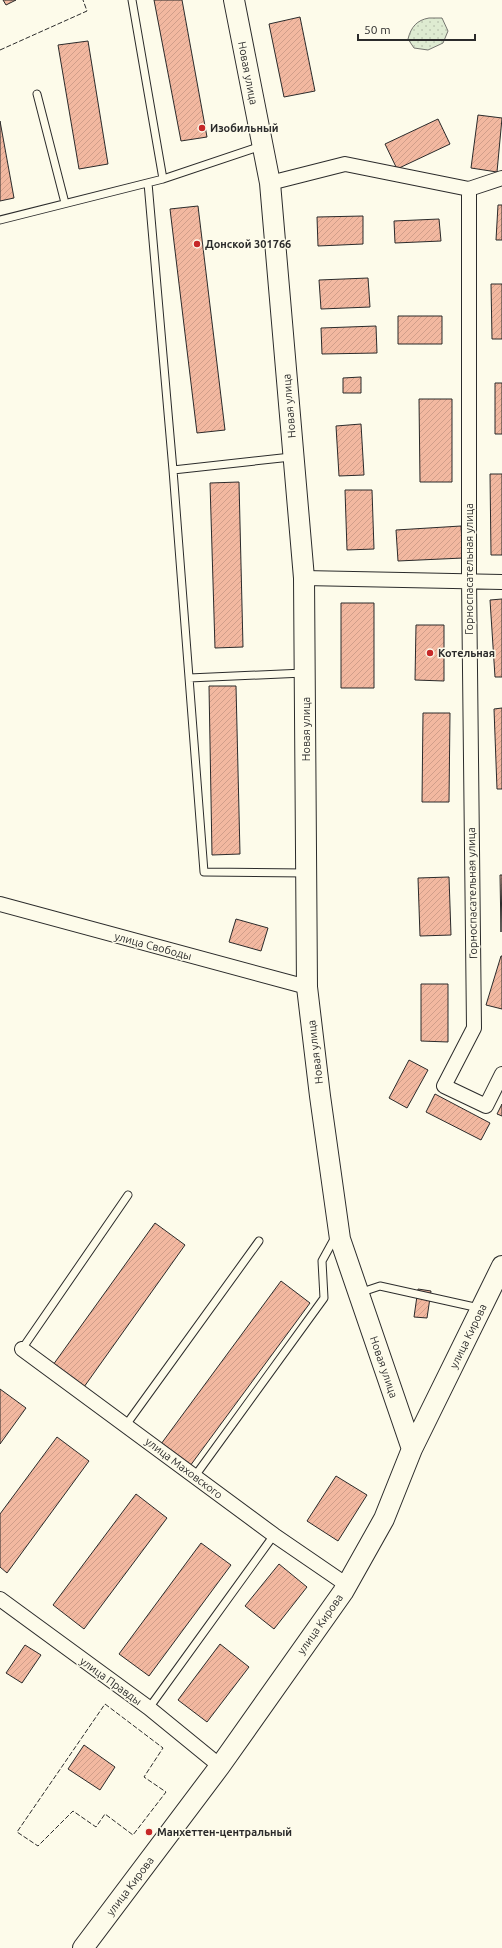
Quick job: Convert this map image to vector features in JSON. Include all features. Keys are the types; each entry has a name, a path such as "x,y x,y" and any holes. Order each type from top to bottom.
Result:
{"main road":[{"name":"Новая улица","path":"234,0 261,146 270,183 304,578 306,673 307,987 320,1096 340,1240 412,1449"},
{"name":"улица Кирова","path":"83,1948 220,1766 347,1585 384,1520 412,1449 502,1266"}],"street":[{"path":"270,183 345,164 469,189 502,178"},
{"name":"Горноспасательная улица","path":"469,189 469,580 474,1028 444,1086 486,1106 502,1074"},
{"path":"304,578 469,580 502,582"},
{"name":"улица Свободы","path":"0,904 307,987"},
{"name":"улица Маховского","path":"22,1349 274,1535 347,1585"},
{"name":"улица Правды","path":"0,1599 149,1708 220,1766"}],"lane":[{"path":"132,0 163,179"},
{"path":"37,94 65,203"},
{"path":"0,220 163,179 261,146"},
{"path":"148,183 173,470 204,872 307,873"},
{"path":"173,470 294,456"},
{"path":"189,678 306,673"},
{"path":"22,1349 128,1195"},
{"path":"126,1425 259,1240"},
{"path":"194,1476 324,1298 322,1261 333,1241 340,1240"},
{"path":"359,1294 380,1286 481,1309"},
{"path":"149,1708 274,1535"}],"green space":[{"path":"429,18 442,18 448,31 443,43 428,50 414,48 408,39 411,31 418,22"}],"building":[{"path":"3,0 16,0 6,5"},
{"path":"154,0 182,0 207,137 181,141"},
{"path":"300,17 315,91 284,97 269,24"},
{"path":"88,41 108,164 79,169 58,45"},
{"path":"478,115 502,118 497,172 471,168"},
{"path":"438,119 450,144 397,169 385,144"},
{"path":"0,121 14,198 0,201"},
{"path":"498,205 502,205 502,240 496,240"},
{"path":"198,206 225,430 197,433 170,209"},
{"path":"363,216 363,244 318,246 317,217"},
{"path":"439,219 441,241 395,243 394,221"},
{"path":"368,278 370,307 321,309 319,280"},
{"path":"491,284 502,284 502,339 492,339"},
{"path":"398,316 442,316 442,344 398,344"},
{"path":"376,326 377,353 322,354 321,328"},
{"path":"361,377 361,393 343,393 343,378"},
{"path":"495,383 502,383 502,434 495,434"},
{"path":"419,399 452,399 452,482 420,482"},
{"path":"361,424 364,475 339,476 336,426"},
{"path":"490,474 502,474 502,555 491,555"},
{"path":"239,482 243,647 215,648 210,483"},
{"path":"345,490 372,490 374,549 347,550"},
{"path":"461,526 463,558 398,561 396,530"},
{"path":"502,599 502,677 495,677 490,600"},
{"path":"341,603 374,603 374,688 341,688"},
{"name":"Котельная","path":"416,625 444,625 444,681 415,680"},
{"path":"209,686 236,686 240,854 212,855"},
{"path":"502,708 502,789 497,789 494,709"},
{"path":"423,713 450,713 449,802 422,802"},
{"path":"500,875 502,875 501,932"},
{"path":"449,877 451,935 420,936 418,878"},
{"path":"236,919 268,928 261,951 229,942"},
{"path":"502,956 502,1009 486,1005"},
{"path":"421,984 448,984 448,1042 421,1041"},
{"path":"409,1060 428,1070 407,1108 389,1098"},
{"path":"435,1094 490,1123 481,1140 426,1112"},
{"path":"502,1104 502,1116 497,1114"},
{"path":"155,1223 185,1245 84,1387 53,1365"},
{"path":"281,1281 310,1303 190,1466 161,1444"},
{"path":"418,1289 431,1291 427,1318 414,1317"},
{"path":"0,1389 26,1408 0,1444"},
{"path":"57,1437 89,1461 7,1573 0,1567 0,1514"},
{"path":"336,1476 367,1495 338,1541 307,1521"},
{"path":"136,1494 167,1518 84,1629 53,1605"},
{"path":"201,1543 231,1565 149,1676 119,1654"},
{"path":"279,1564 307,1587 274,1629 245,1606"},
{"path":"220,1644 249,1667 207,1722 178,1700"},
{"path":"25,1645 41,1655 22,1683 6,1673"},
{"path":"84,1745 115,1767 100,1790 68,1769"}],"fence":[{"path":"0,50 87,11 83,0"},
{"path":"105,1704 163,1748 144,1777 166,1792 133,1835 105,1814 96,1827 73,1811 38,1846 17,1832 105,1704"}],"place":[{"name":"Изобильный","path":"202,128"},
{"name":"Донской 301766","path":"197,244"},
{"name":"Котельная","path":"430,653"},
{"name":"Манхеттен-центральный","path":"149,1832"}]}
